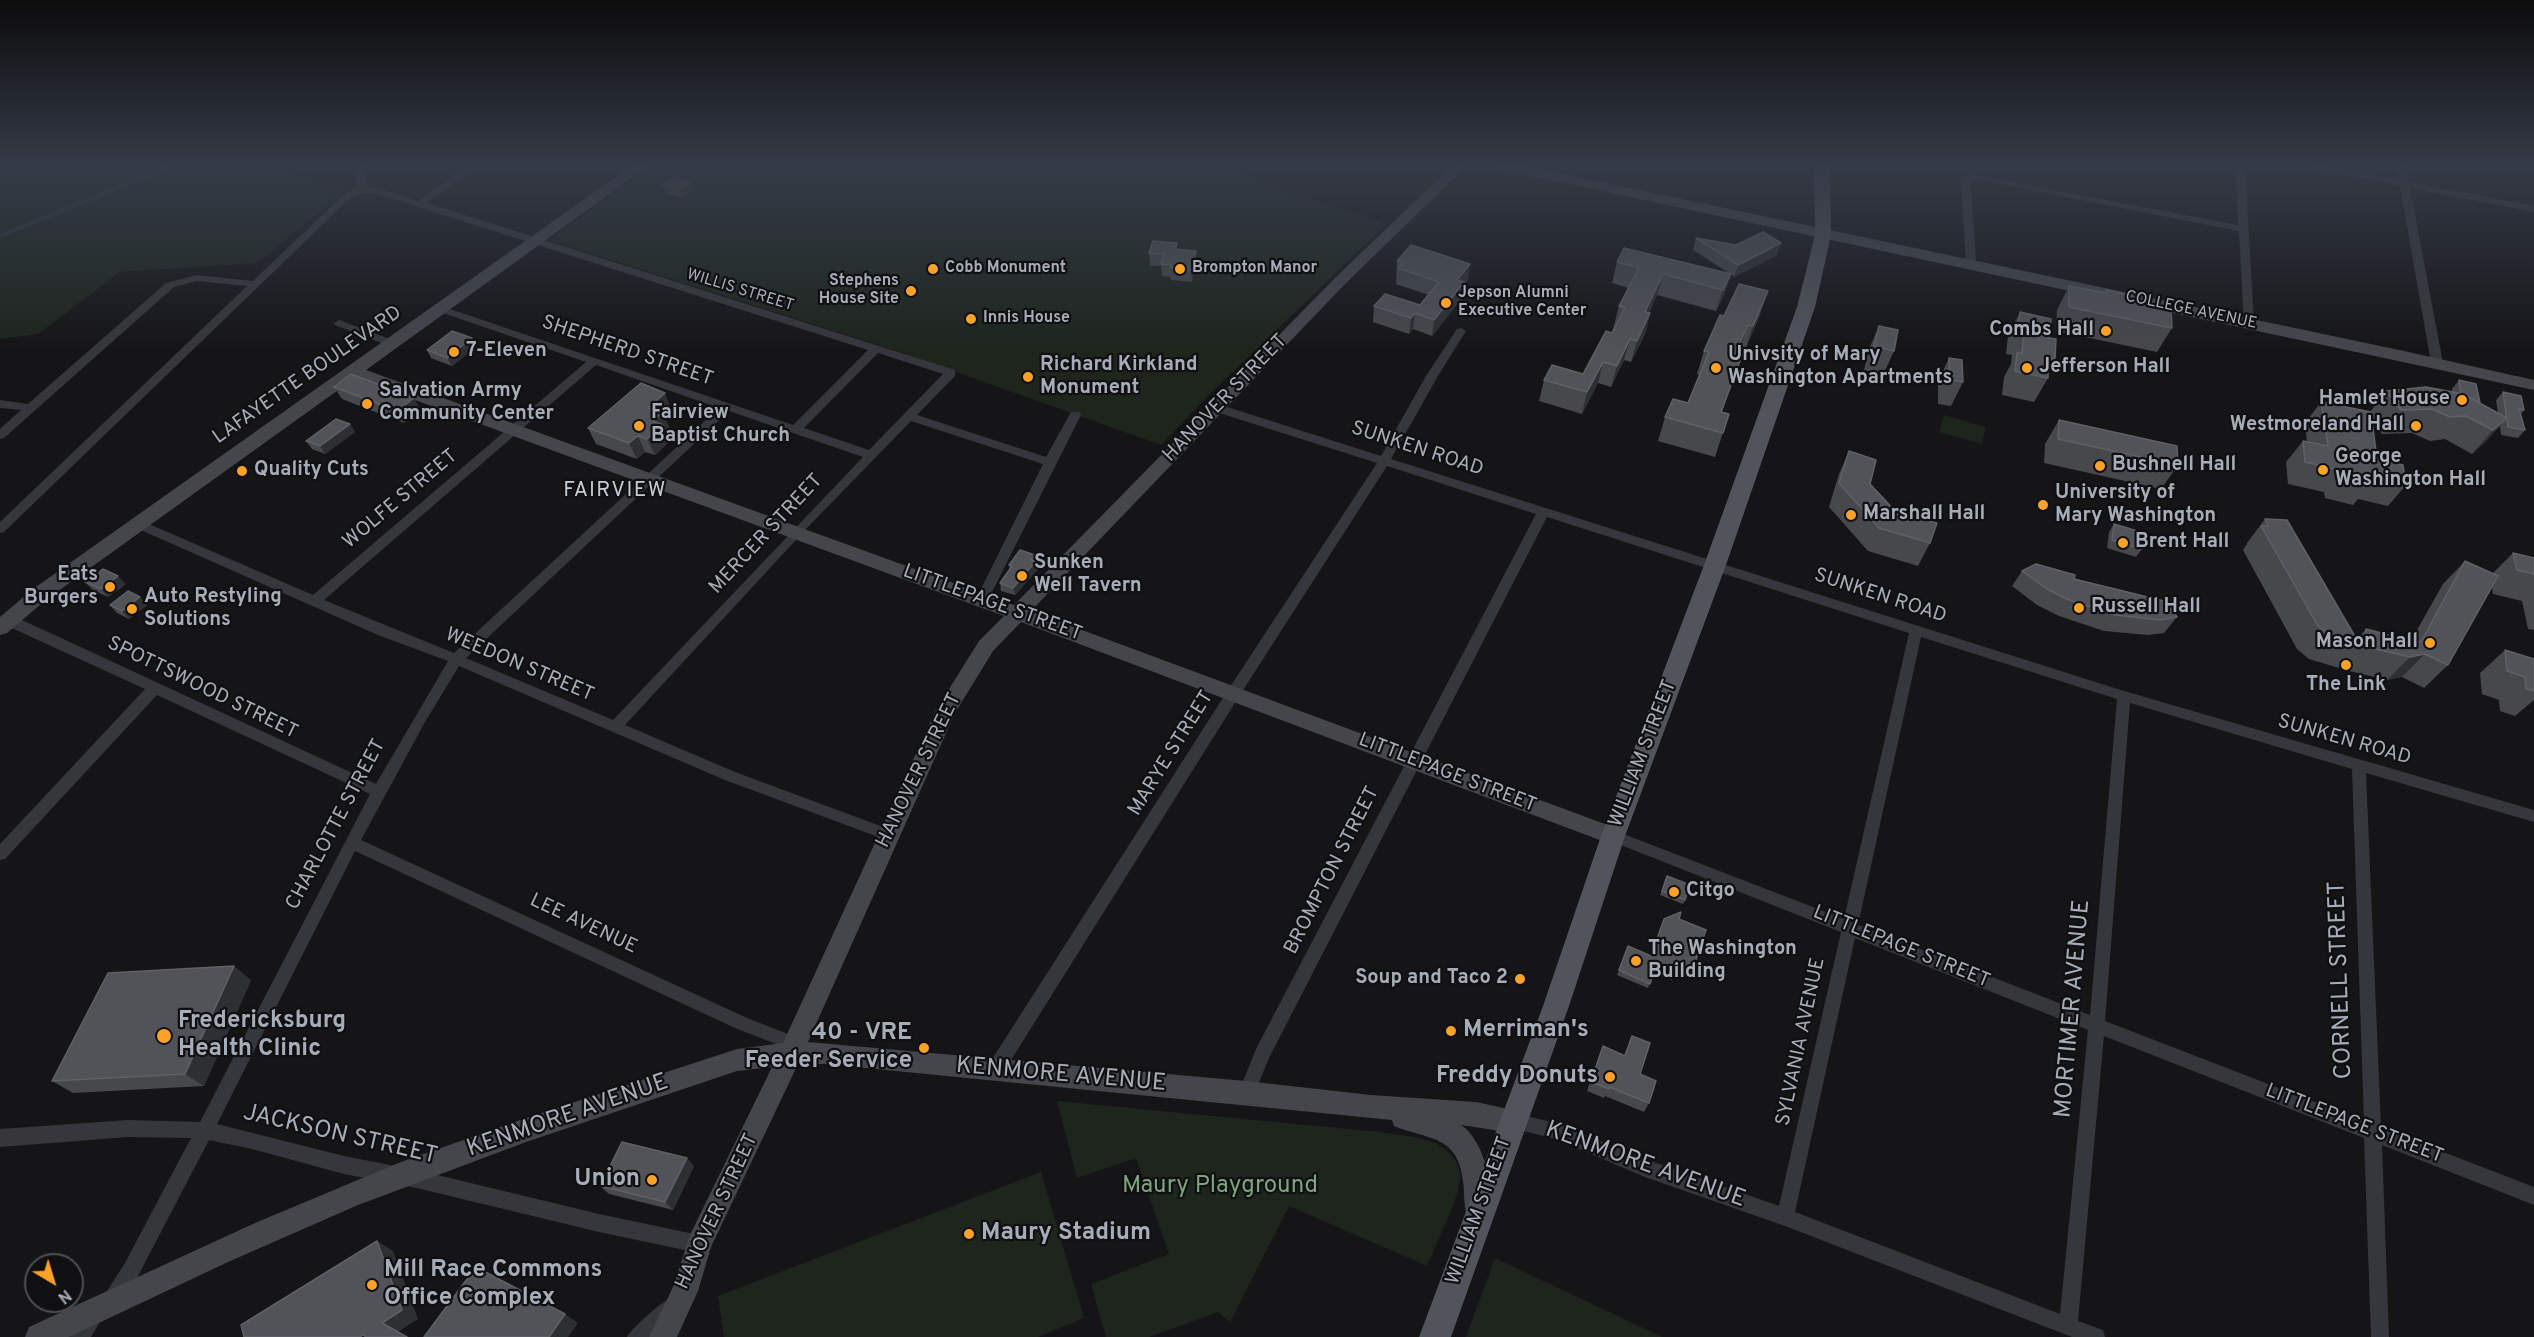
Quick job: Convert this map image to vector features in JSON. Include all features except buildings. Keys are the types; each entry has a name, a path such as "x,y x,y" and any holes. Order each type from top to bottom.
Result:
{"main road":[{"name":"WILLIAM STREET","path":"1435,1337 1580,939 1613,836 1715,565 1806,307 1823,226"}],"street":[{"path":"3,523 316,226"},
{"name":"WILLIS STREET","path":"485,226 951,373"},
{"name":"LAFAYETTE BOULEVARD","path":"4,624 40,594 556,226"},
{"name":"HANOVER STREET","path":"636,1337 655,1323 685,1291 699,1244 767,1106 946,710 986,646 1350,271 1397,226"},
{"name":"COLLEGE AVENUE","path":"1787,226 1971,263 2534,384"},
{"path":"1969,226 1971,263"},
{"path":"2228,226 2241,229 2249,323"},
{"path":"2412,226 2437,363"},
{"path":"0,435 170,285 197,278 256,284"},
{"name":"SHEPHERD STREET","path":"441,309 870,455"},
{"path":"339,323 391,344"},
{"name":"MARYE STREET","path":"995,1070 1233,694 1385,460 1432,376 1461,331"},
{"path":"796,429 875,350"},
{"name":"WOLFE STREET","path":"314,601 595,360"},
{"name":"LITTLEPAGE STREET","path":"353,371 1016,613 1613,836 2534,1196"},
{"name":"MERCER STREET","path":"615,727 796,532 951,373"},
{"path":"0,404 31,408"},
{"name":"CHARLOTTE STREET","path":"79,1337 133,1269 158,1216 352,843 424,710 456,659 728,406"},
{"name":"SUNKEN ROAD","path":"1217,408 2124,696 2534,816"},
{"path":"973,667 989,621 981,601 1008,552 1048,462 1075,415"},
{"path":"909,416 1048,462"},
{"name":"BROMPTON STREET","path":"1246,1093 1263,1053 1545,511"},
{"name":"WEEDON STREET","path":"138,524 383,631 456,659 730,776 889,835"},
{"name":"SPOTTSWOOD STREET","path":"4,624 156,687 304,759 380,792"},
{"name":"SYLVANIA AVENUE","path":"1785,1217 1848,926 1916,630"},
{"path":"0,854 156,687"},
{"name":"MORTIMER AVENUE","path":"2068,1326 2097,1024 2124,696"},
{"name":"CORNELL STREET","path":"2359,766 2380,1337"},
{"name":"LEE AVENUE","path":"352,843 584,948 741,1023 782,1039 790,1053"},
{"name":"KENMORE AVENUE","path":"39,1337 320,1208 496,1140 737,1060 790,1053 825,1053 1371,1107 1476,1114 1513,1121 1556,1131 1645,1168 1785,1217 2096,1337"},
{"path":"1371,1107 1434,1126 1460,1139 1471,1159 1478,1216"},
{"name":"JACKSON STREET","path":"0,1138 99,1131 176,1129 204,1131 244,1138 332,1162 433,1182 550,1212 699,1244"},
{"path":"663,1337 685,1291"}],"green space":[{"path":"0,226 302,226 257,263 120,272 38,334 0,339"},
{"path":"567,226 1384,226 1204,400 1161,445 897,351 549,240"},
{"path":"1944,415 1986,427 1982,444 1939,432"},
{"name":"Maury Playground","path":"1057,1101 1414,1137 1435,1143 1451,1155 1458,1164 1460,1174 1457,1195 1427,1266 1289,1206 1230,1322 1218,1312 1149,1337 1106,1337 1091,1284 1169,1254 1136,1158 1077,1178"},
{"name":"Maury Stadium","path":"1041,1172 1084,1318 1038,1337 724,1337 718,1296"},
{"path":"1495,1258 1662,1337 1466,1337"}],"waterway":[{"path":"0,236 23,226"}],"place":[{"name":"Cobb Monument","path":"933,269"},
{"name":"Brompton Manor","path":"1180,269"},
{"name":"Stephens House Site","path":"911,291"},
{"name":"Jepson Alumni Executive Center","path":"1446,303"},
{"name":"Innis House","path":"971,319"},
{"name":"Combs Hall","path":"2106,331"},
{"name":"7-Eleven","path":"454,352"},
{"name":"Univsity of Mary Washington Apartments","path":"1716,368"},
{"name":"Jefferson Hall","path":"2027,368"},
{"name":"Richard Kirkland Monument","path":"1028,377"},
{"name":"Hamlet House","path":"2462,400"},
{"name":"Salvation Army Community Center","path":"367,404"},
{"name":"Fairview Baptist Church","path":"639,426"},
{"name":"Westmoreland Hall","path":"2416,426"},
{"name":"Bushnell Hall","path":"2100,466"},
{"name":"George Washington Hall","path":"2323,470"},
{"name":"Quality Cuts","path":"242,471"},
{"name":"University of Mary Washington","path":"2043,505"},
{"name":"Marshall Hall","path":"1851,515"},
{"name":"Brent Hall","path":"2123,543"},
{"name":"Sunken Well Tavern","path":"1022,576"},
{"name":"Eats Burgers","path":"110,587"},
{"name":"Russell Hall","path":"2079,608"},
{"name":"Auto Restyling Solutions","path":"132,609"},
{"name":"Mason Hall","path":"2430,643"},
{"name":"The Link","path":"2346,665"},
{"name":"Citgo","path":"1674,892"},
{"name":"The Washington Building","path":"1636,961"},
{"name":"Soup and Taco 2","path":"1520,979"},
{"name":"Merriman's","path":"1451,1031"},
{"name":"Fredericksburg Health Clinic","path":"164,1036"},
{"name":"40 - VRE Feeder Service","path":"924,1048"},
{"name":"Freddy Donuts","path":"1610,1077"},
{"name":"Union","path":"652,1180"},
{"name":"Maury Stadium","path":"969,1234"},
{"name":"Mill Race Commons Office Complex","path":"372,1285"}],"district":[{"name":"FAIRVIEW","path":"615,492"}]}
